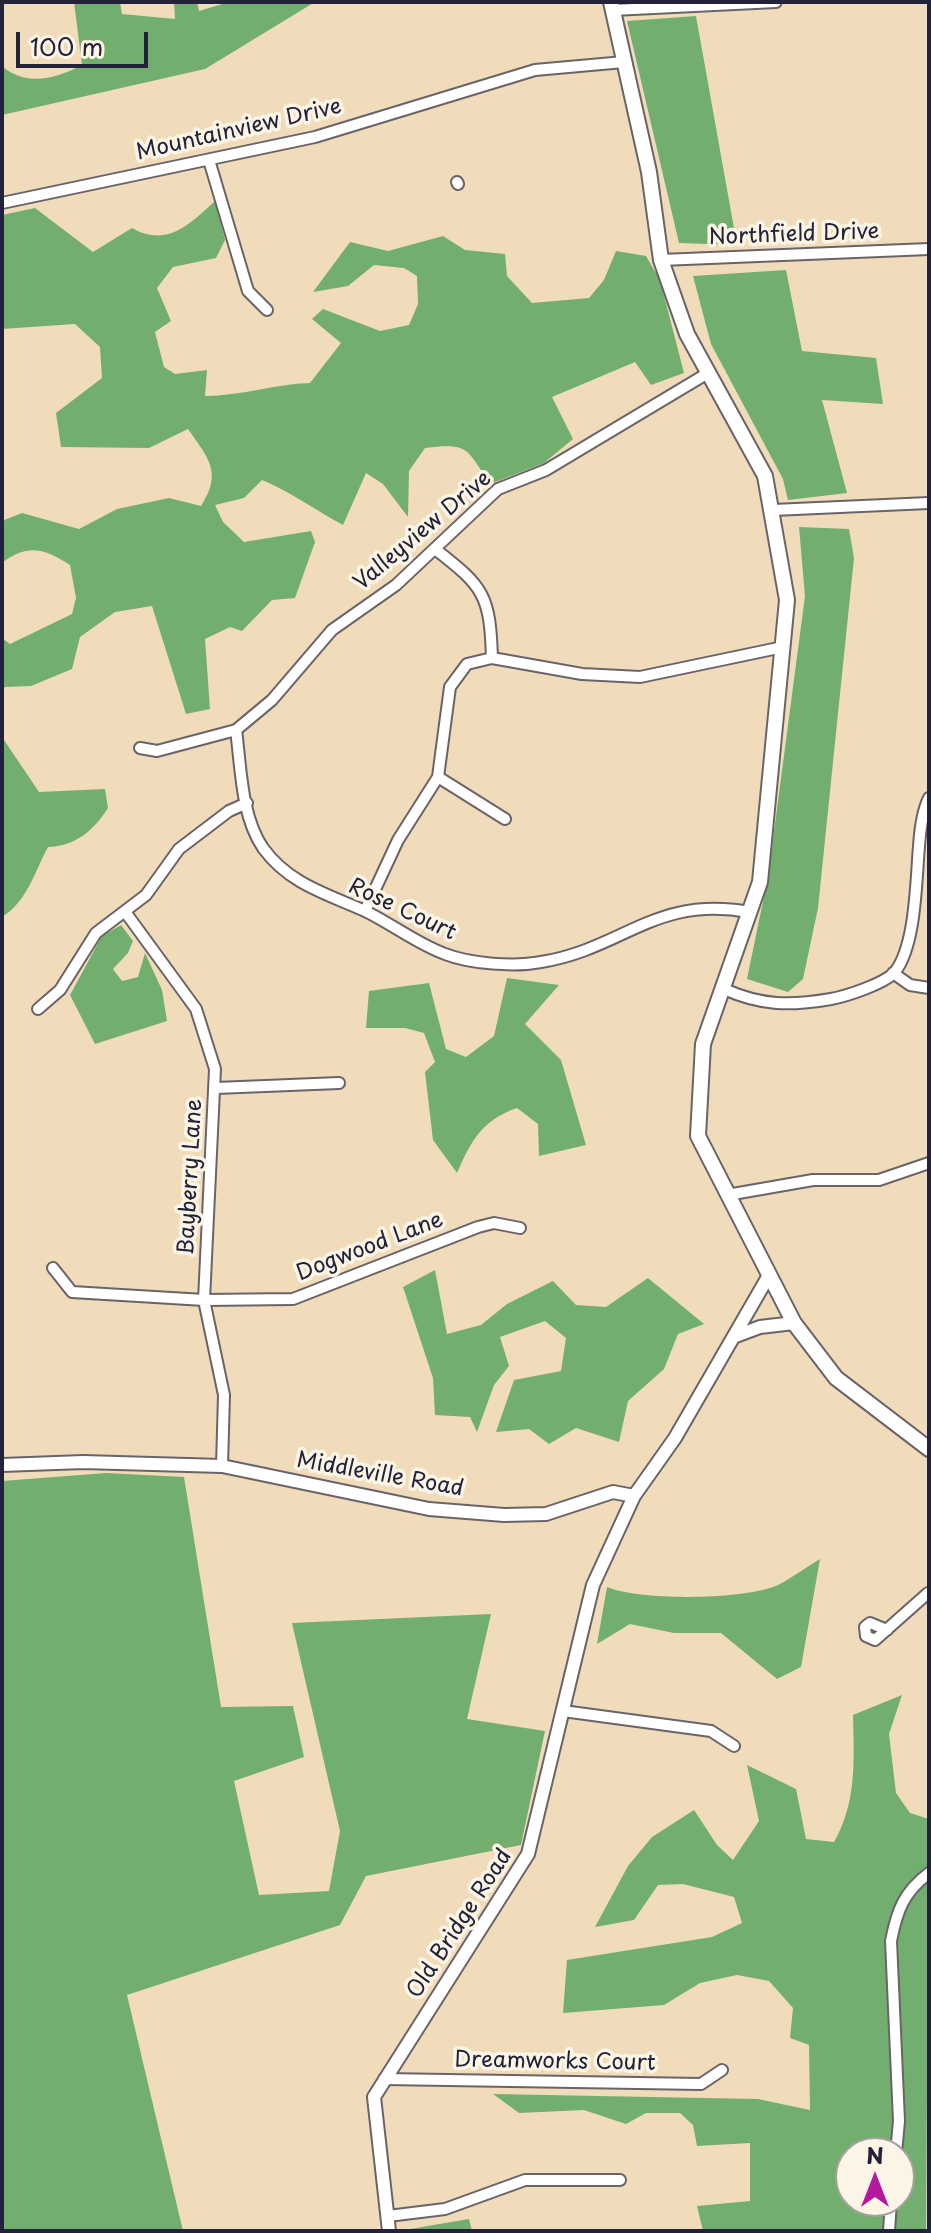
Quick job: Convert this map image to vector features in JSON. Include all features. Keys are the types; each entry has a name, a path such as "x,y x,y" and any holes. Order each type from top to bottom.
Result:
{"main road":[{"path":"612,6 649,172 661,260 677,312 765,476 787,600 760,882 703,1044 698,1136 794,1323 836,1378 929,1449"}],"street":[{"path":"612,6 776,2"},
{"name":"Mountainview Drive","path":"2,203 315,137 535,70 624,62"},
{"path":"209,160 248,291 267,310"},
{"name":"Northfield Drive","path":"661,260 929,249"},
{"name":"Valleyview Drive","path":"140,748 157,751 236,730 272,700 332,630 396,585 498,489 546,470 708,373"},
{"path":"773,510 929,503"},
{"path":"435,549 469,576 487,604 492,658"},
{"path":"365,911 398,840 438,777 450,687 467,664 492,658 582,674 640,677 783,647"},
{"name":"Rose Court","path":"236,730 254,829 272,858 313,890 365,911 444,954 469,960 538,963 566,957 660,917 688,909 716,906 749,912"},
{"path":"438,777 505,819"},
{"path":"724,989 752,1001 794,1005 850,995 893,973 906,946 912,919 920,830 929,798"},
{"path":"38,1009 60,990 96,933 146,895 179,849 229,811 247,803"},
{"name":"Bayberry Lane","path":"126,913 196,1009 211,1049 216,1088 204,1300 224,1395 222,1466"},
{"path":"893,973 910,985 929,988"},
{"path":"216,1088 339,1083"},
{"path":"727,1195 813,1180 879,1180 929,1163"},
{"name":"Dogwood Lane","path":"53,1268 72,1292 204,1300 293,1299 478,1227 494,1223 520,1228"},
{"path":"634,1496 675,1438 768,1277"},
{"path":"736,1336 760,1327 794,1323"},
{"name":"Middleville Road","path":"2,1465 94,1462 222,1466 429,1509 504,1515 546,1514 613,1492 634,1496"},
{"name":"Old Bridge Road","path":"389,2231 374,2097 528,1854 593,1585 634,1496"},
{"path":"887,1630 929,1593"},
{"path":"563,1711 711,1731 734,1746"},
{"path":"898,2137 891,1941 897,1912 909,1888 929,1873"},
{"name":"Dreamworks Court","path":"384,2079 701,2084 722,2070"},
{"path":"388,2216 445,2209 525,2180 620,2180"}],"green space":[{"path":"74,2 120,2 122,14 175,19 174,2 197,2 199,11 229,2 315,2 205,69 2,115 2,66 21,77 41,79 82,65"},
{"path":"696,16 737,245 679,243 627,21"},
{"path":"215,201 225,240 216,258 173,267 157,288 171,321 155,332 164,367 175,374 207,370 205,396 310,383 341,343 312,319 323,309 380,331 409,325 418,304 417,276 404,268 374,265 348,286 313,292 350,242 388,251 443,236 465,250 505,254 507,276 532,303 589,298 604,280 616,251 646,256 660,280 684,373 651,385 635,362 552,397 573,439 544,463 490,484 465,451 450,446 425,448 409,471 408,517 383,484 366,473 343,525 262,480 244,498 215,505 223,522 244,542 311,531 315,542 295,598 272,600 242,631 230,627 205,639 210,709 186,714 152,606 115,612 80,637 72,669 31,686 5,687 2,690 2,638 10,644 72,614 76,598 70,565 52,555 28,551 2,563 2,521 22,513 79,529 117,509 169,498 201,506 208,494 212,474 207,457 188,429 149,448 61,447 56,413 102,378 100,347 75,324 2,329 2,215 35,208 93,252 132,228 156,235 177,231"},
{"path":"786,270 802,351 876,358 883,404 822,400 847,493 788,500 783,479 711,344 693,276"},
{"path":"799,527 849,529 854,558 818,908 803,979 788,992 747,979 768,877 805,596"},
{"path":"2,737 39,792 105,789 108,808 97,823 76,840 48,847 24,895 2,917"},
{"path":"121,925 133,941 128,953 113,969 122,981 138,977 145,953 162,990 167,1021 95,1044 70,995 102,936"},
{"path":"507,978 559,985 525,1024 561,1060 586,1145 539,1156 538,1124 517,1108 486,1125 467,1151 457,1173 433,1140 425,1072 435,1062 424,1033 405,1028 366,1028 369,991 429,983 446,1049 466,1057 494,1036"},
{"path":"435,1270 447,1334 481,1325 507,1304 553,1281 576,1305 606,1307 648,1278 704,1324 678,1334 664,1369 628,1401 619,1442 576,1428 549,1444 529,1429 496,1432 514,1380 561,1371 566,1338 545,1321 500,1337 509,1366 494,1385 477,1432 470,1417 435,1415 433,1378 403,1287"},
{"path":"106,1473 184,1477 221,1707 293,1706 304,1757 234,1781 259,1895 329,1891 340,1831 292,1623 491,1614 467,1719 545,1731 521,1845 366,1876 340,1925 127,1995 183,2231 2,2231 2,1481"},
{"path":"820,1559 801,1667 777,1679 721,1633 674,1633 630,1624 597,1644 607,1587 643,1595 692,1597 742,1594 778,1585"},
{"path":"902,1695 889,1734 896,1793 910,1813 929,1819 926,2231 703,2231 697,2206 750,2201 750,2143 697,2146 693,2125 680,2113 646,2113 626,2124 584,2110 519,2113 493,2094 758,2099 810,2110 809,2045 790,2038 793,2008 769,1981 737,1975 700,1983 664,2005 563,2013 567,1960 712,1937 742,1923 734,1897 683,1884 658,1885 634,1920 595,1927 628,1866 652,1837 694,1810 717,1845 733,1860 759,1821 747,1765 796,1789 806,1839 834,1842 847,1812 853,1764 853,1715"},
{"path":"469,2219 472,2231 410,2231 410,2229"}]}
